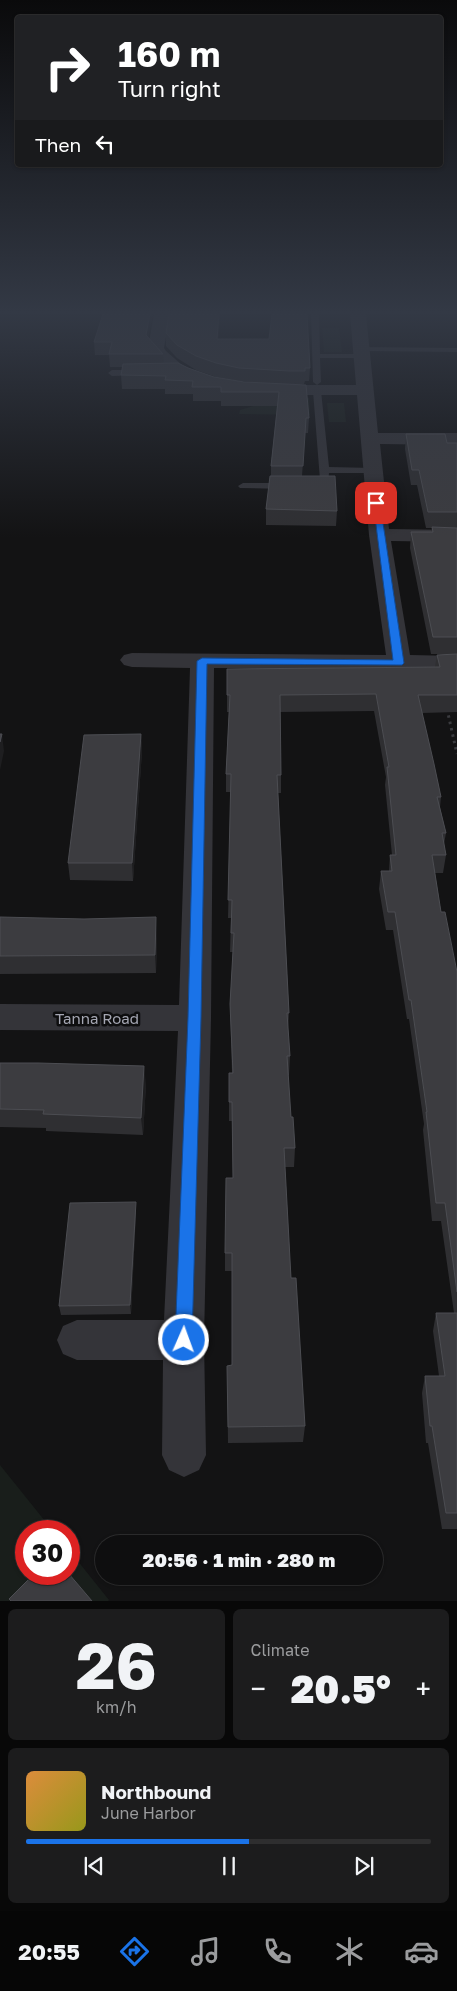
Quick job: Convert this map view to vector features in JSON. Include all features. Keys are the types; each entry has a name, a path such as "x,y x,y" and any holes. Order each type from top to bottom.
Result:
{"street":[{"path":"252,389 261,389"},
{"path":"344,389 365,390 380,535 399,663"},
{"path":"369,438 457,439"},
{"path":"380,535 457,536"},
{"path":"132,660 447,663"},
{"path":"184,1455 184,1340 195,1018 202,661"},
{"name":"Tanna Road","path":"0,1017 195,1018"},
{"path":"77,1340 184,1340"}],"lane":[{"path":"243,486 316,486 325,481 317,389"},
{"path":"324,470 373,471"}],"path":[{"path":"447,663 457,754"}],"shaded area":[{"path":"274,397 309,398 310,415 239,414 240,410 273,400"},
{"path":"327,403 344,403 346,422 329,422"},
{"path":"0,1465 44,1520 15,1520 15,1585 34,1585 18,1601 0,1601"},
{"path":"80,1564 95,1585 109,1600 86,1601 72,1585 80,1585"}],"building":[{"path":"221,389 306,389 309,418 306,418 303,466 271,466 279,392 221,392"},
{"path":"406,434 445,434 447,443 457,443 457,512 428,512 419,470 412,470"},
{"path":"270,476 335,476 337,511 266,509"},
{"path":"432,527 457,528 457,637 433,637 411,532 433,532"},
{"path":"457,654 457,695 418,695 441,797 437,797 446,833 442,833 446,855 432,855 441,912 445,912 457,972 457,1292 445,1203 436,1203 427,1112 411,1000 409,1000 395,912 388,912 381,871 392,871 390,855 396,855 387,767 389,767 376,694 280,695 281,775 277,775 289,1013 287,1013 290,1056 287,1056 295,1148 284,1148 291,1278 296,1278 305,1426 228,1427 227,1366 232,1365 232,1253 225,1253 226,1178 233,1178 232,1102 229,1102 229,1073 233,1073 230,1004 234,933 231,933 232,900 228,900 231,774 226,774 230,695 227,695 227,669 440,667 437,655"},
{"path":"141,734 132,863 68,863 84,735"},
{"path":"0,917 84,919 156,917 155,955 0,956"},
{"path":"0,1063 144,1066 141,1118 43,1114 44,1110 0,1109"},
{"path":"136,1202 130,1305 59,1306 70,1203"},
{"path":"436,1313 457,1313 457,1513 446,1513 432,1426 430,1426 425,1376 445,1376"},
{"path":"23,1585 78,1585 92,1601 11,1601 9,1599"}],"route":[{"path":"184,1340 195,1018 202,661 399,663 376,503"}]}
